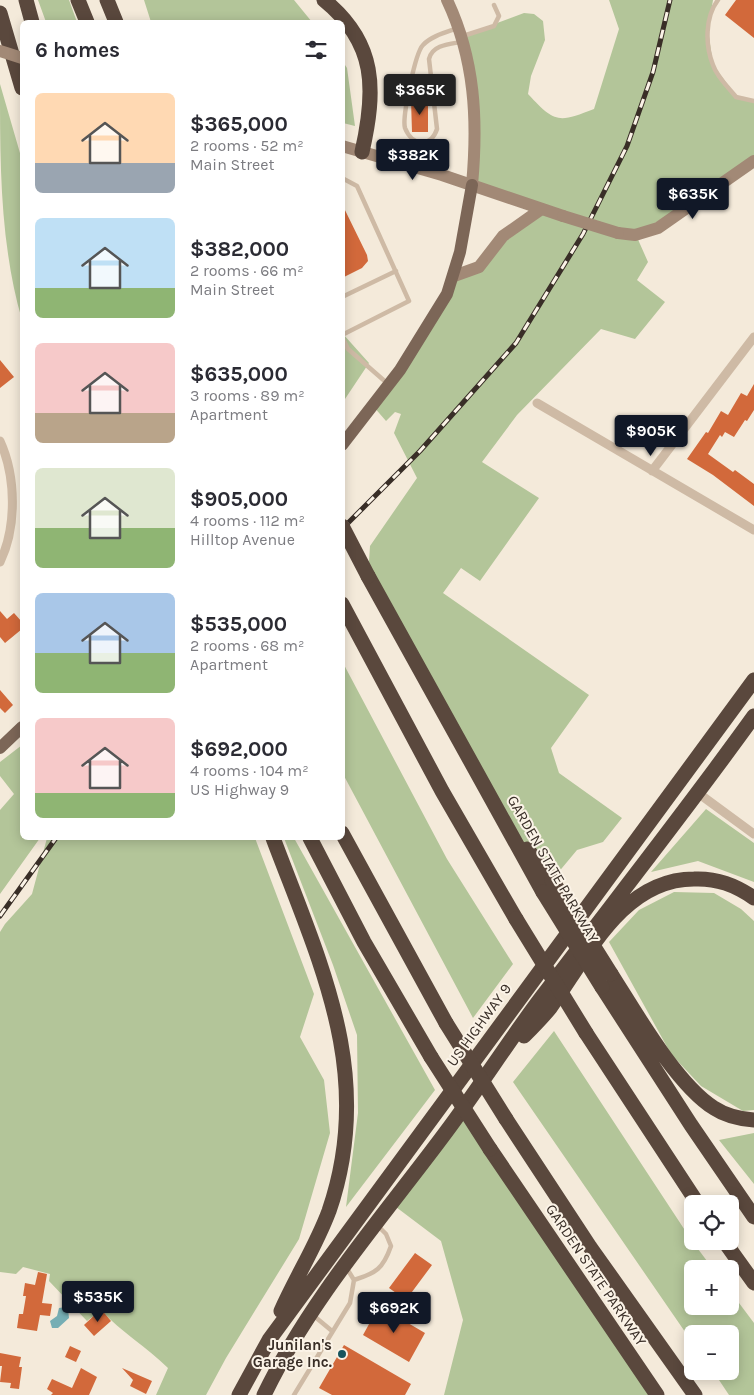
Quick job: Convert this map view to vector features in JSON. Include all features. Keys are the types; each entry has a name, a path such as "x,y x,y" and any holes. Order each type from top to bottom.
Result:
{"highway":[{"path":"26,0 31,20"},
{"path":"78,0 86,20"},
{"path":"107,0 115,20"},
{"path":"324,0 345,20"},
{"path":"0,13 20,81"},
{"path":"345,20 350,25 367,59 371,95 362,152"},
{"name":"GARDEN STATE PARKWAY","path":"345,532 543,892 682,1112 754,1216"},
{"path":"345,610 442,791 516,919 586,1033 692,1195"},
{"name":"US HIGHWAY 9","path":"239,1395 269,1340 754,680"},
{"path":"264,1395 280,1363 345,1266 489,1073 539,1000 698,793 754,716"},
{"path":"506,822 552,880 652,1038 691,1088 715,1109 735,1117 754,1120"},
{"name":"GARDEN STATE PARKWAY","path":"345,839 446,1023 506,1119 590,1247 695,1395"},
{"path":"269,1340 329,1211 342,1163 348,1108 344,1052 332,1004 274,840"},
{"name":"GARDEN STATE PARKWAY","path":"311,840 364,942 431,1057 490,1149 657,1395"},
{"path":"489,1073 548,1010 610,923 640,895 669,882 701,878 732,885 754,898"},
{"path":"730,1250 754,1283"}],"main road":[{"path":"345,442 389,385 435,315 448,294 454,276 472,184 475,147 475,107 472,80 462,35 447,0"},
{"path":"0,51 20,57"},
{"path":"345,147 472,184 540,210 618,233 635,235 658,228 754,161"},
{"path":"454,276 478,268 503,236 540,210"},
{"path":"0,748 20,730"}],"street":[{"path":"652,471 754,337"},
{"path":"537,403 754,530"},
{"path":"0,441 12,494 9,541 0,562"},
{"path":"698,793 754,834"}],"lane":[{"path":"718,0 709,15 708,30 713,65 736,96 754,100"},
{"path":"462,35 430,53 437,129 435,137 428,142 419,142 410,137 404,126 405,106 416,60 422,45 435,36 462,35 494,26 499,16 494,5"},
{"path":"345,180 357,186 410,301 345,334"},
{"path":"345,296 396,271"},
{"path":"345,342 348,349 389,385"},
{"path":"354,1280 375,1273 386,1260 391,1246 386,1234 376,1224"},
{"path":"294,1395 350,1303 354,1280 345,1266"},
{"path":"312,1314 332,1331"}],"green space":[{"path":"38,0 69,0 76,20 45,20"},
{"path":"144,0 294,0 310,20 150,20"},
{"path":"609,0 713,0 708,30 713,65 737,97 754,101 754,161 636,235 648,262 637,280 665,302 635,339 601,329 517,415 482,462 539,498 480,581 461,568 443,593 589,695 551,748 559,773 622,818 603,842 577,850 552,880 506,822 368,576 370,546 417,478 394,433 401,414 395,412 386,421 373,406 454,276 478,267 540,210 472,185 475,147 462,36 524,13 534,14 543,21 545,40 531,76 528,94 551,115 558,118 572,117 594,109 619,29"},
{"path":"345,65 347,68 355,126 345,124"},
{"path":"0,84 20,153 20,312 5,233 0,144"},
{"path":"345,336 369,363 345,399"},
{"path":"345,667 447,859 513,964 473,1018 345,778"},
{"path":"20,747 20,840 39,840 0,894 0,810 14,794 0,776 0,762"},
{"path":"706,809 754,843 754,882 698,861 651,872"},
{"path":"46,840 256,840 314,994 300,1037 324,1080 330,1133 299,1239 226,1358 206,1395 156,1395 168,1368 101,1310 87,1321 49,1281 50,1274 23,1267 16,1274 0,1272 0,932 32,894"},
{"path":"285,840 295,840 435,1090 346,1207 358,1113 357,1035 333,965"},
{"path":"674,892 714,893 741,909 754,921 754,1110 743,1111 701,1086 671,1054 609,942 639,910"},
{"path":"554,1031 684,1229 684,1250 699,1250 706,1260 684,1260 684,1315 739,1315 739,1303 754,1323 754,1395 729,1395 719,1380 739,1380 739,1325 684,1325 684,1330 513,1082"},
{"path":"464,1107 657,1395 444,1395 463,1320 441,1241 392,1204"},
{"path":"754,1133 754,1184 719,1140"}],"water":[{"path":"66,1307 69,1318 58,1328 52,1328 50,1321 57,1316 59,1308"}],"building":[{"path":"736,0 754,0 754,38 725,15"},
{"path":"411,100 428,100 428,132 412,132"},
{"path":"345,210 367,255 368,261 362,268 345,276"},
{"path":"0,360 14,377 0,388"},
{"path":"754,384 754,410 747,421 745,420 734,437 725,432 722,437 720,435 708,454 754,484 754,506 713,475 687,459 706,432 708,433 721,411 728,415 741,393 747,396"},
{"path":"0,611 7,619 14,613 20,620 20,631 5,643 0,637"},
{"path":"0,690 13,705 5,713 0,708"},
{"path":"415,1253 432,1265 406,1300 389,1288"},
{"path":"38,1272 47,1274 42,1303 52,1304 50,1316 40,1315 37,1331 17,1328 19,1314 23,1314 26,1296 23,1296 25,1283 35,1285"},
{"path":"379,1306 425,1333 409,1362 363,1335"},
{"path":"101,1309 111,1321 94,1336 84,1325"},
{"path":"344,1345 411,1384 405,1395 332,1395 319,1388"},
{"path":"70,1346 81,1351 76,1362 65,1357"},
{"path":"0,1353 21,1357 19,1367 22,1367 19,1389 10,1388 11,1383 0,1382 2,1366 0,1366"},
{"path":"81,1368 97,1377 89,1395 51,1395 53,1393 47,1389 52,1379 72,1388"},
{"path":"122,1368 152,1381 146,1394 130,1386 133,1380"}],"railway":[{"path":"345,526 420,451 516,343 583,234 627,146 653,72 670,0"},
{"path":"0,916 55,840"}],"place":[{"name":"Junilan's Garage Inc.","path":"342,1354"}]}
